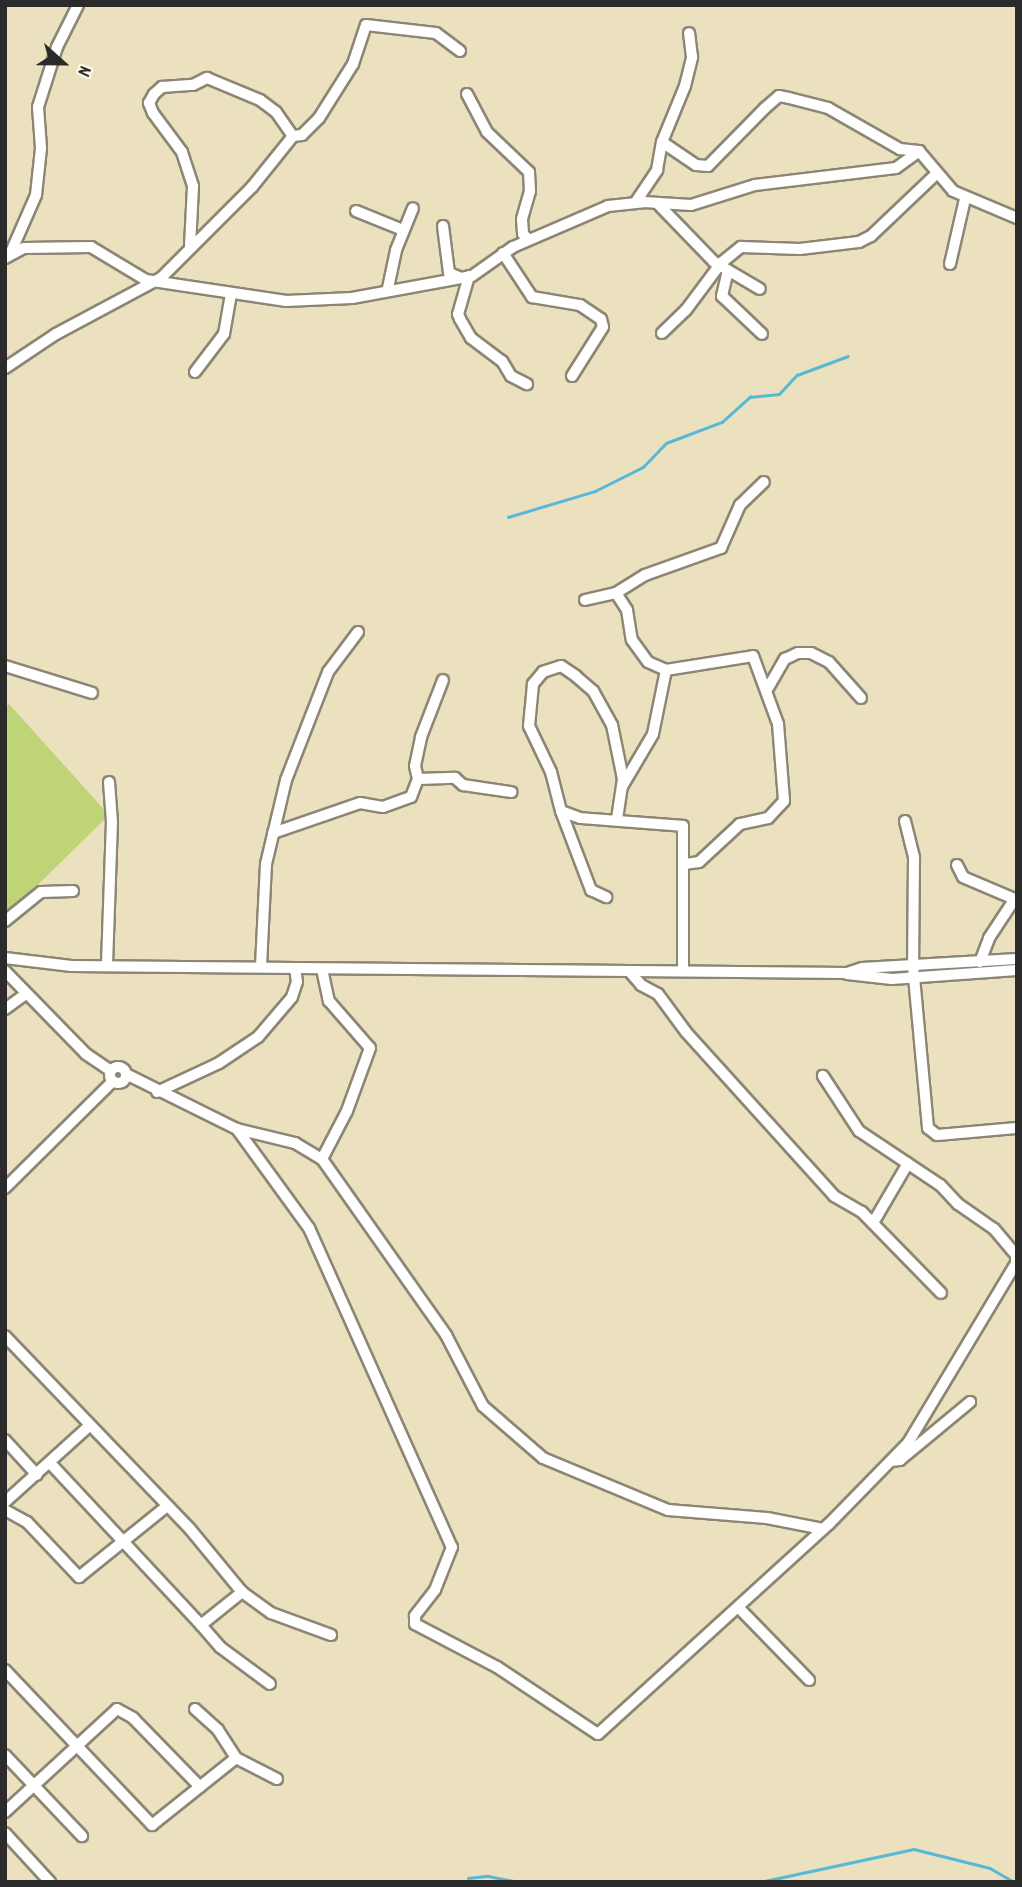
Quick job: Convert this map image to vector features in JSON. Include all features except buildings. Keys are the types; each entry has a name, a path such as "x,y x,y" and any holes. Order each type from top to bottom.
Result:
{"street":[{"path":"8,255 36,195 41,148 38,107 57,47 78,5"},
{"path":"5,369 56,334 156,282 252,187 293,136 310,128 353,64 366,25 436,33 460,51"},
{"path":"635,203 657,170 662,142 690,67 689,33"},
{"path":"190,247 193,186 182,152 153,113 149,103 154,94 162,87 193,85 207,78 260,100 276,112 293,136"},
{"path":"467,94 487,132 529,172 530,191 522,219 523,234 529,240"},
{"path":"662,142 696,165 708,166 779,96 828,108 900,149 919,151"},
{"path":"8,255 55,246 91,247 135,277 156,282 286,301 352,298 388,288 407,289 472,275 503,253 608,206 635,203 691,205 801,177 896,168 919,151"},
{"path":"919,151 935,175 965,199 988,203 1017,218"},
{"path":"662,333 747,245 800,248 867,239 935,175"},
{"path":"950,264 965,199"},
{"path":"659,205 714,262 760,289"},
{"path":"388,288 403,230 413,208"},
{"path":"356,211 403,230"},
{"path":"443,226 451,275 472,275"},
{"path":"503,253 532,297 580,305 601,318 603,327 572,376"},
{"path":"724,267 722,296 762,334"},
{"path":"472,275 458,314 460,319 471,338 502,362 511,376 527,384"},
{"path":"195,372 225,334 232,294"},
{"path":"586,600 616,593 645,575 721,548 740,505 764,482"},
{"path":"616,593 627,610 632,639 648,662 666,670 748,655 756,661 768,688 778,724 785,801 768,818 740,824 699,862 684,864"},
{"path":"261,966 260,915 273,833 310,713 338,656 358,632"},
{"path":"768,688 785,659 798,653 811,653 829,662 861,698"},
{"path":"5,666 92,693"},
{"path":"606,897 591,890 561,811 551,772 529,726 533,684 543,672 561,666 593,691 614,732 623,785 617,819"},
{"path":"623,785 653,734 666,670"},
{"path":"273,833 360,803 383,807 407,800 418,779 418,748 443,680"},
{"path":"418,779 455,778 463,785 510,792"},
{"path":"107,964 112,822 109,782"},
{"path":"561,811 580,818 683,826 684,971"},
{"path":"905,821 915,858 913,966 931,1132 943,1135 1017,1128"},
{"path":"957,865 963,877 1015,900 989,938 980,961"},
{"path":"5,921 41,892 73,891"},
{"path":"5,958 72,966 107,964 322,969 847,973 1017,959"},
{"path":"963,963 964,975"},
{"path":"157,1092 219,1063 258,1037 292,997 295,968"},
{"path":"322,969 329,1001 370,1048 347,1111 322,1159"},
{"path":"847,973 861,978 914,978 1017,970"},
{"path":"5,971 86,1054 122,1083 126,1074 157,1092 237,1129 295,1143 322,1159 446,1335 482,1406 543,1458 668,1510 767,1518 823,1530"},
{"path":"629,971 641,985 658,994 687,1032 834,1196 873,1223 941,1293"},
{"path":"5,1009 26,995"},
{"path":"5,1188 112,1076"},
{"path":"237,1129 309,1228 452,1547 435,1590 415,1616 415,1624 497,1667 598,1734 823,1530 891,1461 924,1422 1014,1275 1016,1255 995,1229 908,1163 859,1131 823,1076"},
{"path":"873,1223 908,1163"},
{"path":"7,1342 167,1506 242,1592 271,1613 331,1635"},
{"path":"891,1461 900,1460 970,1402"},
{"path":"5,1502 89,1426"},
{"path":"5,1440 37,1475"},
{"path":"50,1463 219,1647 270,1684"},
{"path":"5,1510 27,1522 79,1577 167,1506"},
{"path":"201,1625 242,1592"},
{"path":"738,1607 809,1680"},
{"path":"5,1670 152,1825 236,1758"},
{"path":"5,1812 78,1748 110,1712 120,1709 200,1787"},
{"path":"195,1709 218,1730 236,1758 277,1779"},
{"path":"5,1755 82,1836"},
{"path":"5,1833 50,1882"}],"green space":[{"path":"9,704 109,815 5,917 5,708"}],"waterway":[{"path":"508,517 595,491 643,467 666,443 722,422 750,397 779,394 797,375 848,356"},
{"path":"760,1882 914,1849 990,1868 1014,1882"},
{"path":"468,1878 488,1876 520,1882"}]}
